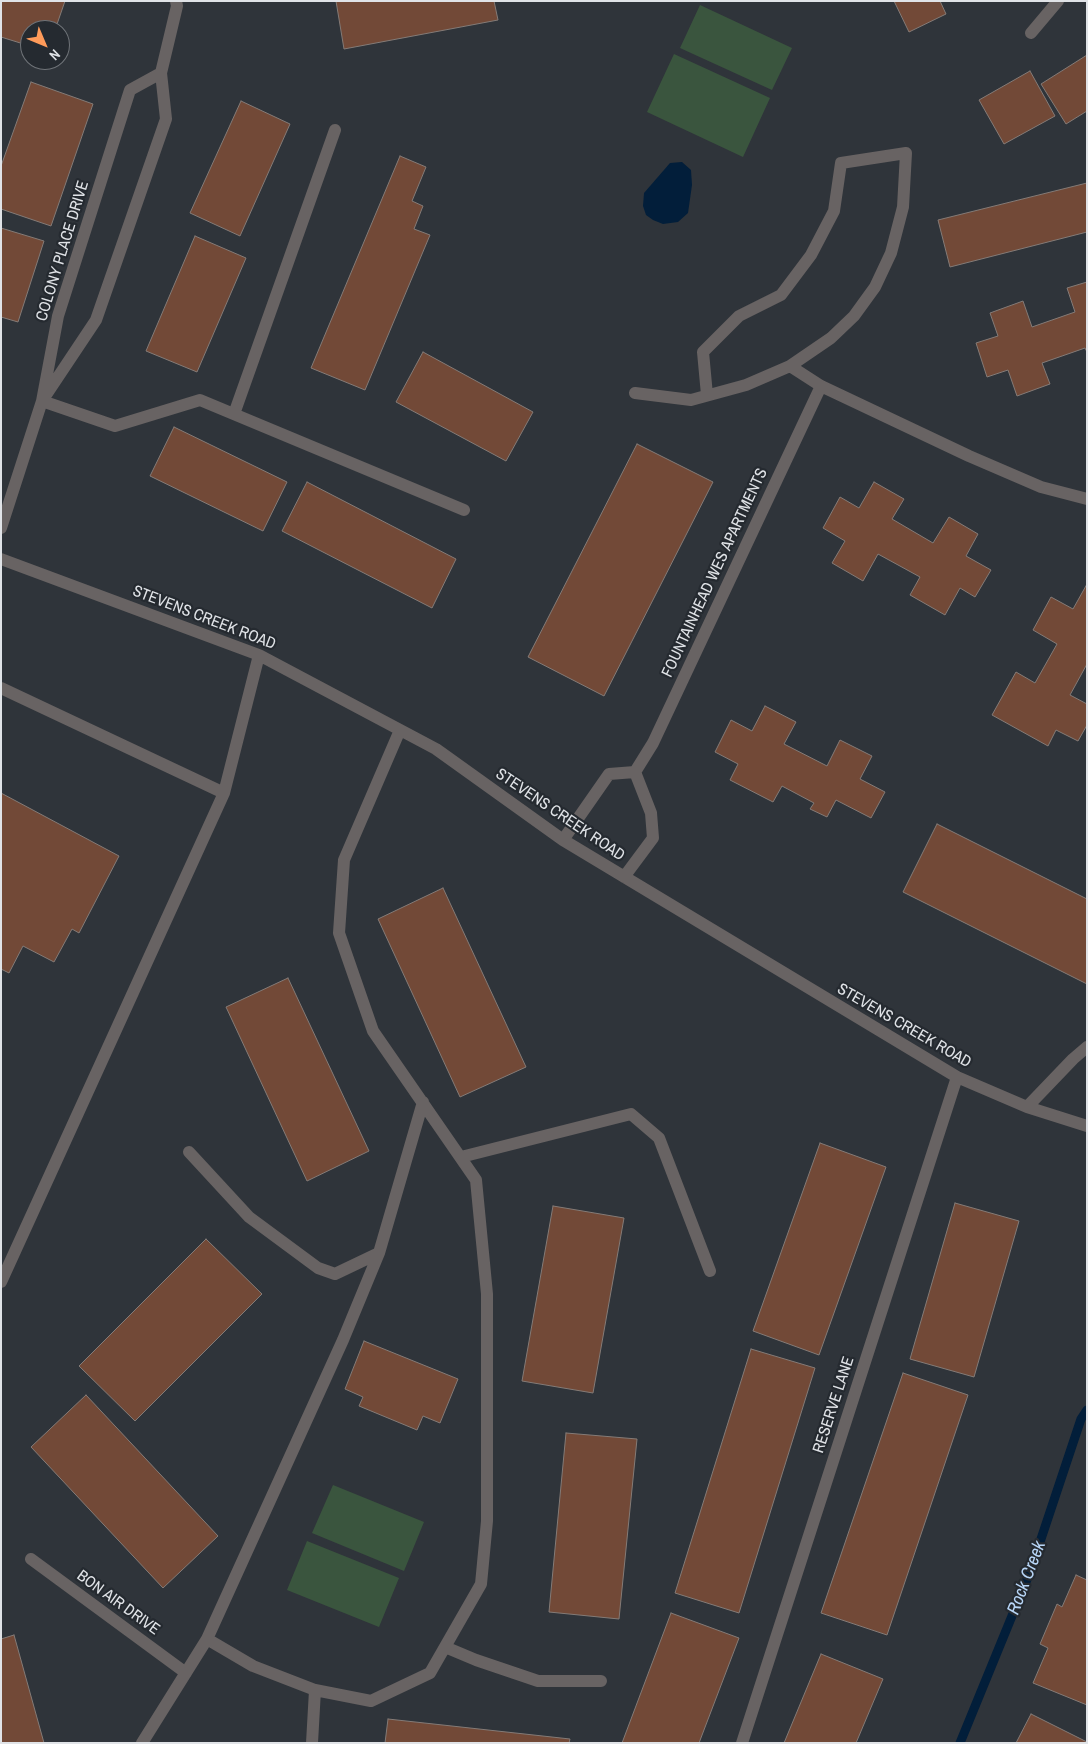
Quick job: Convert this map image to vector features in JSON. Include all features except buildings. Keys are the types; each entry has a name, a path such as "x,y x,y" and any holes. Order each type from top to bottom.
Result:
{"street":[{"path":"176,1 177,6 161,73 166,119 96,320 42,401 115,426 200,400 464,510"},
{"path":"1030,33 1058,1"},
{"name":"COLONY PLACE DRIVE","path":"1,528 42,401 58,316 130,90 161,73"},
{"path":"234,414 335,130"},
{"path":"635,393 691,400 746,385 790,366 831,338 854,316 875,287 891,253 903,207 906,153 841,164 834,212 811,255 781,295 739,316 703,352 707,395"},
{"path":"790,366 822,386 969,456 1041,487 1087,499"},
{"name":"FOUNTAINHEAD WES APARTMENTS","path":"635,772 653,743 822,386"},
{"name":"STEVENS CREEK ROAD","path":"1,560 259,655 436,749 563,840 957,1078 1027,1107 1087,1126"},
{"path":"1,1282 224,793 259,655"},
{"path":"1,688 224,793"},
{"path":"207,1639 253,1666 315,1690 371,1702 430,1673 481,1584 486,1521 487,1294 476,1180 373,1031 339,933 344,860 400,730"},
{"path":"563,840 609,774 635,772 651,813 653,838 624,877"},
{"path":"1027,1107 1087,1047"},
{"name":"RESERVE LANE","path":"742,1743 957,1078"},
{"path":"142,1743 207,1639 343,1340 379,1254 422,1102"},
{"path":"461,1158 631,1114 659,1138 710,1271"},
{"path":"189,1152 249,1217 318,1268 336,1274 379,1254"},
{"name":"BON AIR DRIVE","path":"31,1559 186,1673"},
{"path":"446,1646 476,1660 538,1681 601,1681"},
{"path":"312,1743 315,1690"}],"green space":[{"path":"700,5 792,48 772,90 680,48"},
{"path":"674,54 770,98 743,157 647,112"},
{"path":"333,1485 424,1522 404,1571 312,1533"},
{"path":"307,1541 399,1578 379,1627 287,1590"}],"water":[{"path":"682,162 691,170 692,185 688,213 678,222 663,224 653,220 646,215 643,206 644,193 670,163"}],"waterway":[{"name":"Rock Creek","path":"960,1743 1030,1572 1081,1419 1087,1410"}]}
